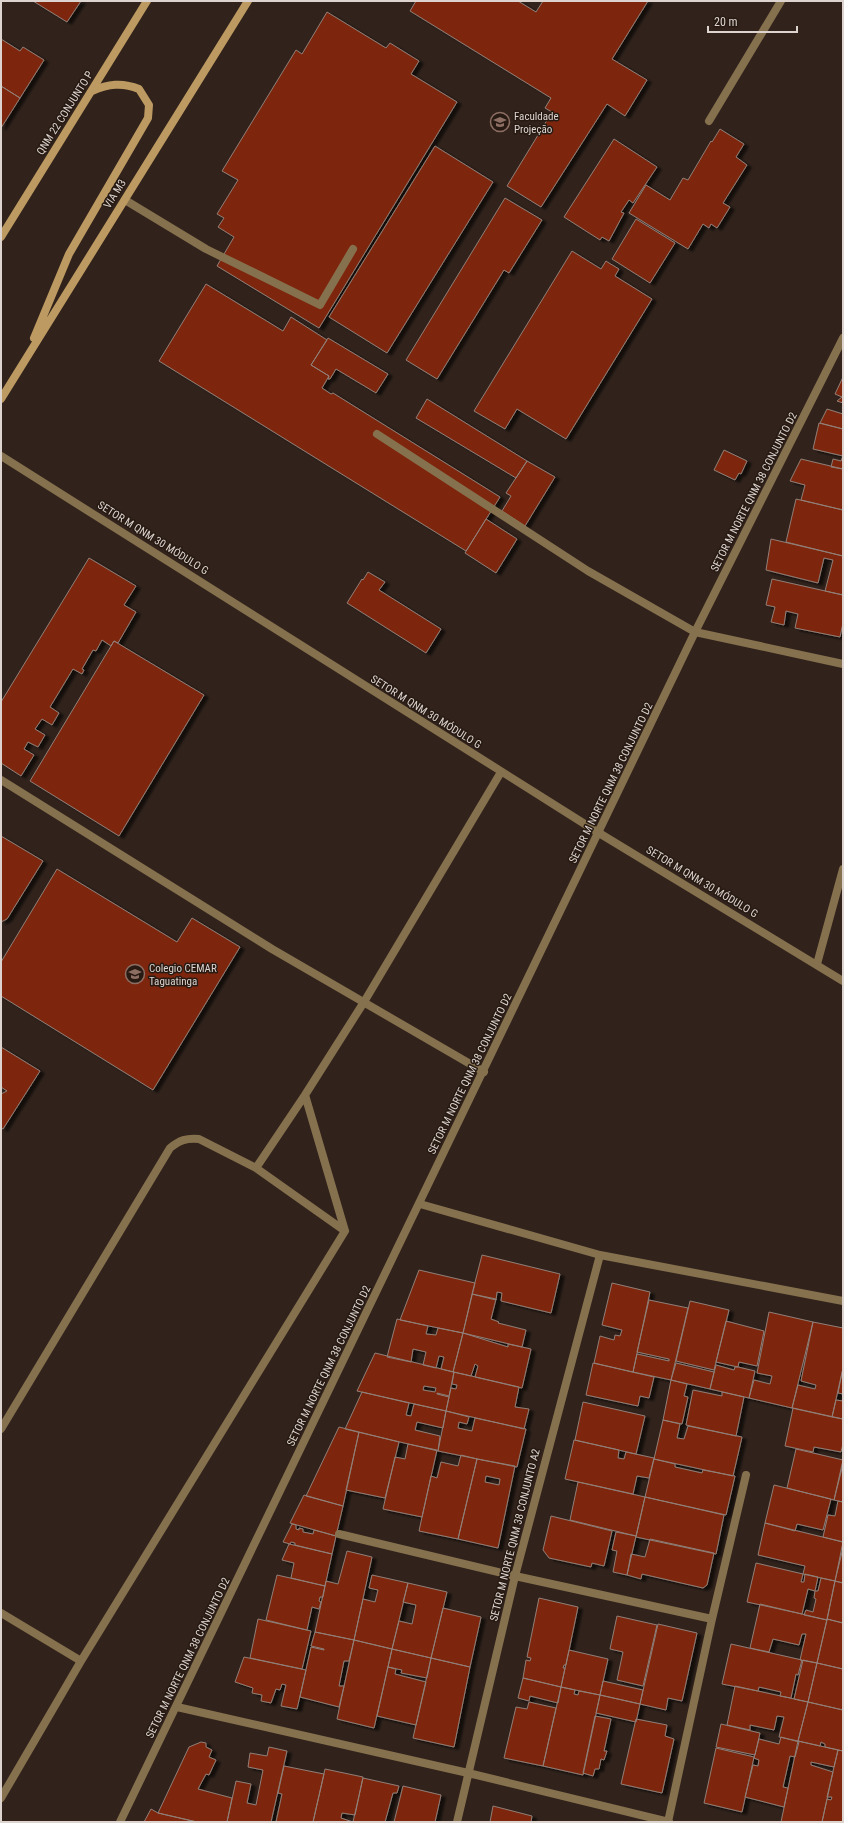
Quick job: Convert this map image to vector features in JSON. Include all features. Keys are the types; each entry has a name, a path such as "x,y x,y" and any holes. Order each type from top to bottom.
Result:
{"main road":[{"name":"QNM 22 CONJUNTO P","path":"1,237 147,1"},
{"name":"VIA M3","path":"1,399 248,1"},
{"path":"26,359 68,254 148,118 149,105 139,89 118,84 104,86 92,91"}],"street":[{"path":"709,121 781,1"},
{"path":"124,200 206,249 320,305 353,249"},
{"name":"SETOR M NORTE QNM 38 CONJUNTO D2","path":"120,1822 177,1707 696,632 843,338"},
{"path":"377,434 588,571 696,632 843,664"},
{"name":"SETOR M QNM 30 MÓDULO G","path":"1,456 599,834 843,981"},
{"path":"256,1168 306,1095 364,1002 501,772"},
{"path":"1,780 272,949 484,1072"},
{"path":"817,964 843,869"},
{"path":"1,1798 81,1661 345,1231 306,1095"},
{"path":"1,1429 170,1148 179,1141 188,1138 199,1139 256,1168 345,1231"},
{"path":"420,1204 600,1254 843,1301"},
{"name":"SETOR M NORTE QNM 38 CONJUNTO A2","path":"457,1822 515,1576 600,1254"},
{"path":"177,1707 468,1773 668,1822 712,1619 746,1476"},
{"path":"339,1534 515,1576 712,1619"},
{"path":"1,1613 81,1661"}],"building":[{"path":"33,1 81,1 67,22"},
{"path":"416,1 518,1 536,12 543,1 648,1 612,59 647,80 625,116 607,104 541,207 507,186 552,112 545,108 551,98 410,11"},
{"path":"327,12 386,48 390,43 419,61 411,74 457,102 319,328 217,266 234,237 218,227 224,218 217,214 238,180 222,171 296,50 302,54"},
{"path":"1,39 20,51 23,47 44,60 20,98 1,86"},
{"path":"1,86 20,98 1,128"},
{"path":"720,129 744,144 736,157 747,165 723,203 730,207 717,228 711,224 709,228 703,224 688,249 629,213 646,185 670,200 683,178 688,180 711,141 712,142"},
{"path":"614,139 657,167 633,203 629,200 621,212 624,213 609,241 602,237 600,240 564,217"},
{"path":"435,146 493,182 387,353 329,317"},
{"path":"505,198 542,220 509,273 504,270 437,379 406,360"},
{"path":"636,219 675,243 650,283 612,259"},
{"path":"572,251 601,269 606,261 619,269 615,276 652,299 566,439 517,409 505,429 474,411"},
{"path":"206,284 283,331 291,317 327,340 311,365 329,376 322,388 331,394 333,393 500,497 466,551 159,361"},
{"path":"328,338 388,374 376,393 336,369 330,379 328,379 329,376 311,365"},
{"path":"843,377 843,403 837,401 842,397 835,394"},
{"path":"427,399 527,461 516,478 416,418"},
{"path":"827,409 843,414 843,429 820,423"},
{"path":"819,423 843,429 843,456 813,449"},
{"path":"724,450 747,461 741,474 739,473 735,480 714,470"},
{"path":"843,456 843,469 831,467 833,459 841,461"},
{"path":"801,459 843,469 843,510 801,500 805,485 790,481"},
{"path":"527,461 555,477 525,526 502,511 511,496 506,493"},
{"path":"796,499 843,510 843,556 786,542"},
{"path":"486,519 517,539 496,573 465,553"},
{"path":"771,539 843,556 843,595 825,591 833,560 824,558 818,583 766,570"},
{"path":"89,558 136,586 124,605 136,612 118,643 114,641 111,646 102,640 96,651 93,650 82,669 84,670 82,674 73,669 50,707 59,713 52,725 42,719 35,729 45,735 38,747 28,742 24,749 34,755 21,776 1,763 1,702"},
{"path":"368,572 385,582 379,590 441,629 426,653 347,603"},
{"path":"772,579 843,595 843,623 840,637 795,628 798,614 786,611 784,625 771,622 775,607 766,605"},
{"path":"114,641 204,695 119,836 30,781"},
{"path":"1,836 43,861 7,919 1,922"},
{"path":"57,869 177,942 192,918 240,947 153,1090 1,996 1,962"},
{"path":"1,1047 40,1071 3,1129 1,1128 1,1094 7,1091 1,1087"},
{"path":"482,1255 560,1274 551,1313 501,1301 502,1293 497,1292 496,1300 472,1294"},
{"path":"419,1270 475,1283 463,1333 400,1320"},
{"path":"612,1283 650,1292 633,1372 594,1363 600,1336 614,1340 615,1335 620,1336 622,1330 602,1325"},
{"path":"472,1294 496,1299 491,1319 499,1322 498,1323 526,1330 522,1347 463,1333"},
{"path":"649,1300 688,1308 671,1380 633,1372 637,1354 669,1361 669,1359 637,1352"},
{"path":"690,1301 729,1310 714,1370 676,1361"},
{"path":"769,1312 813,1322 792,1408 749,1398 754,1380 770,1384 772,1376 757,1373"},
{"path":"397,1319 428,1326 426,1334 436,1335 438,1328 463,1333 453,1372 441,1369 444,1357 439,1356 436,1368 423,1365 426,1352 413,1349 411,1362 387,1357"},
{"path":"726,1321 764,1331 757,1366 739,1362 738,1367 716,1362"},
{"path":"813,1322 843,1328 843,1368 832,1417 792,1408 798,1385 815,1389 816,1385 801,1381"},
{"path":"463,1333 508,1347 508,1344 531,1349 522,1388 475,1377 478,1366 475,1364 471,1376 453,1372"},
{"path":"375,1353 454,1372 449,1396 437,1393 449,1397 446,1411 357,1391","holes":["424,1386 436,1388 435,1392 423,1390"]},
{"path":"593,1363 654,1377 649,1398 640,1396 638,1406 586,1395"},
{"path":"676,1363 714,1372 710,1389 671,1380"},
{"path":"716,1365 734,1370 735,1367 738,1367 755,1371 749,1398 710,1389"},
{"path":"843,1368 843,1394 838,1393"},
{"path":"454,1372 519,1387 515,1407 529,1409 524,1429 446,1411 451,1388 456,1389 457,1385 452,1384"},
{"path":"671,1380 687,1384 684,1396 688,1397 682,1424 663,1420"},
{"path":"693,1390 722,1396 722,1392 744,1397 736,1436 686,1425"},
{"path":"362,1392 409,1403 406,1415 411,1416 414,1404 446,1411 443,1428 417,1422 415,1430 440,1436 438,1451 345,1429"},
{"path":"836,1400 843,1401 843,1419 832,1417"},
{"path":"583,1402 645,1416 636,1454 575,1440"},
{"path":"793,1408 843,1419 843,1444 841,1452 814,1447 813,1452 785,1446"},
{"path":"446,1411 469,1417 467,1424 459,1422 458,1428 472,1431 475,1418 526,1429 517,1467 438,1451"},
{"path":"663,1420 680,1424 677,1438 684,1439 688,1426 742,1437 733,1476 654,1459"},
{"path":"339,1427 359,1432 343,1506 306,1496"},
{"path":"359,1432 399,1442 385,1498 346,1490"},
{"path":"574,1440 619,1450 618,1458 624,1459 626,1452 654,1458 649,1478 637,1476 633,1494 565,1479"},
{"path":"408,1444 437,1450 422,1517 383,1509 395,1457 405,1459"},
{"path":"796,1449 843,1460 834,1500 787,1488"},
{"path":"461,1455 477,1459 458,1539 419,1531 431,1476 437,1478 441,1462 458,1466"},
{"path":"477,1459 515,1466 498,1548 458,1539","holes":["486,1476 500,1479 499,1485 485,1482"]},
{"path":"654,1459 675,1464 675,1467 702,1473 703,1470 735,1476 726,1515 645,1497"},
{"path":"843,1464 843,1502 834,1500"},
{"path":"578,1482 645,1497 636,1536 570,1520"},
{"path":"774,1485 831,1499 823,1530 797,1524 795,1531 765,1523"},
{"path":"304,1495 343,1506 336,1536 290,1523"},
{"path":"645,1497 724,1515 716,1554 636,1537"},
{"path":"838,1501 843,1502 843,1542 823,1537 828,1515 835,1516"},
{"path":"551,1516 612,1531 604,1566 592,1563 591,1567 549,1558 543,1550"},
{"path":"765,1523 843,1542 835,1581 803,1574 805,1566 758,1555"},
{"path":"292,1524 296,1525 296,1529 303,1529 303,1532 313,1534 314,1530 336,1536 332,1554 295,1545 295,1543 291,1542 290,1544 283,1542"},
{"path":"616,1532 636,1536 627,1575 613,1572 617,1551 612,1550"},
{"path":"650,1539 714,1553 707,1585 703,1588 642,1574 641,1579 627,1575 631,1554 645,1557"},
{"path":"289,1544 332,1554 325,1586 291,1578 294,1563 282,1560"},
{"path":"843,1548 843,1583 835,1581"},
{"path":"347,1551 372,1557 354,1640 315,1632 326,1581 338,1584"},
{"path":"756,1563 803,1574 801,1582 804,1582 805,1574 818,1577 815,1591 808,1589 802,1614 747,1602"},
{"path":"277,1575 325,1586 323,1597 320,1597 319,1601 321,1602 319,1609 312,1607 307,1630 266,1620"},
{"path":"372,1575 408,1583 392,1649 354,1640 363,1599 375,1602 378,1590 369,1588"},
{"path":"821,1578 835,1581 827,1620 804,1615 806,1610 813,1612 816,1599 814,1598 815,1591 818,1591"},
{"path":"835,1581 843,1583 843,1623 827,1619"},
{"path":"408,1583 447,1592 431,1658 392,1649 399,1621 412,1624 416,1605 403,1602"},
{"path":"539,1598 578,1607 566,1665 564,1665 563,1668 565,1668 561,1687 523,1678 526,1660 530,1661 531,1658 527,1657"},
{"path":"760,1604 827,1620 817,1663 800,1660 806,1634 802,1634 799,1645 773,1639 769,1652 750,1648"},
{"path":"443,1608 481,1617 470,1667 431,1658"},
{"path":"617,1616 657,1625 643,1686 617,1680 623,1652 610,1649"},
{"path":"258,1619 311,1631 302,1669 250,1658"},
{"path":"827,1619 843,1623 843,1669 817,1663"},
{"path":"658,1624 697,1633 682,1701 668,1698 666,1710 640,1704"},
{"path":"315,1632 354,1640 349,1661 344,1661 339,1686 344,1686 339,1707 300,1697 311,1647 324,1650 311,1646"},
{"path":"354,1640 392,1649 374,1728 337,1719"},
{"path":"731,1644 802,1660 798,1675 796,1674 791,1698 780,1696 781,1692 759,1687 758,1691 722,1684"},
{"path":"392,1649 431,1658 427,1678 401,1673 402,1670 388,1667"},
{"path":"569,1650 608,1659 600,1695 561,1687"},
{"path":"244,1657 306,1670 297,1709 281,1706 286,1685 282,1684 280,1690 276,1689 271,1703 261,1701 262,1695 252,1693 253,1688 235,1682"},
{"path":"431,1658 470,1667 454,1747 413,1738"},
{"path":"803,1660 817,1663 808,1702 794,1699"},
{"path":"817,1663 843,1669 843,1710 808,1702"},
{"path":"388,1667 396,1669 395,1674 426,1682 416,1725 377,1716"},
{"path":"523,1678 561,1687 558,1703 530,1696 529,1701 518,1698"},
{"path":"603,1681 643,1690 640,1704 600,1695"},
{"path":"735,1686 808,1702 798,1741 779,1737 784,1717 777,1716 774,1730 750,1725 750,1730 727,1725"},
{"path":"561,1687 575,1690 574,1694 578,1695 579,1691 600,1695 583,1775 543,1766"},
{"path":"600,1695 640,1704 636,1722 596,1713"},
{"path":"529,1702 556,1708 543,1766 504,1758 516,1707 527,1709"},
{"path":"808,1702 843,1710 843,1751 825,1747 825,1744 821,1742 820,1746 798,1741"},
{"path":"595,1716 611,1719 604,1751 607,1751 604,1760 601,1759 599,1769 595,1769 593,1776 583,1773"},
{"path":"636,1719 667,1725 665,1736 674,1739 662,1793 621,1784"},
{"path":"721,1724 760,1733 755,1755 716,1747"},
{"path":"781,1737 799,1742 795,1757 790,1756 783,1787 788,1788 784,1807 745,1797 753,1765 758,1766 759,1760 754,1758 759,1739 779,1744"},
{"path":"798,1741 838,1750 834,1767 811,1762 811,1765 833,1772 822,1822 781,1822"},
{"path":"201,1742 206,1743 206,1747 212,1750 209,1757 216,1760 209,1775 206,1774 198,1789 232,1798 227,1822 197,1822 158,1813 189,1747"},
{"path":"269,1747 287,1751 271,1822 227,1822 236,1781 251,1784 247,1803 256,1805 263,1770 248,1767 250,1753 267,1756"},
{"path":"716,1748 754,1757 742,1812 704,1803"},
{"path":"838,1750 843,1751 843,1822 822,1822 827,1799 831,1800 832,1797 827,1797"},
{"path":"284,1766 324,1774 313,1822 276,1822 282,1794 278,1793"},
{"path":"325,1769 363,1777 355,1815 342,1813 341,1818 353,1822 313,1822"},
{"path":"363,1778 399,1786 397,1793 393,1793 385,1822 353,1822"},
{"path":"403,1786 441,1795 435,1822 394,1822"},
{"path":"493,1806 532,1816 531,1822 490,1822"},
{"path":"151,1809 158,1813 197,1822 144,1822"}],"place":[{"name":"Faculdade Projeção","path":"500,122"},
{"name":"Colegio CEMAR Taguatinga","path":"135,974"}]}
